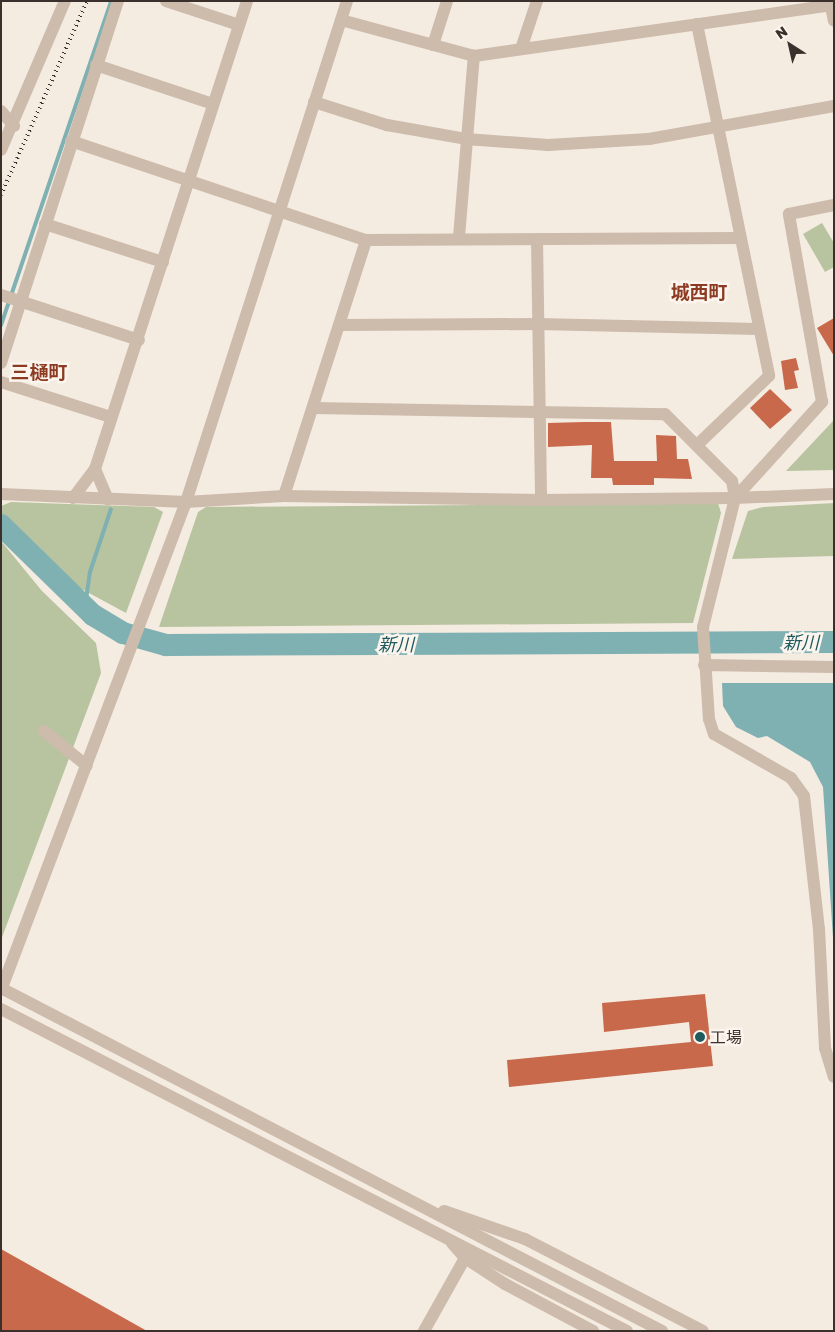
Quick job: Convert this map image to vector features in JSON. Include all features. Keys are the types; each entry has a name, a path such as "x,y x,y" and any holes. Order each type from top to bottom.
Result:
{"street":[{"path":"1,150 14,126 65,1"},
{"path":"1,363 18,300 45,224 118,1"},
{"path":"166,1 239,25"},
{"path":"73,498 95,469 111,417 139,340 187,183 247,1"},
{"path":"347,1 186,502 2,989 662,1331"},
{"path":"433,45 447,1"},
{"path":"521,50 537,1"},
{"path":"341,20 474,56 697,24 779,7 831,4 834,21"},
{"path":"697,24 758,328 770,376 698,444"},
{"path":"459,237 474,56"},
{"path":"96,65 213,104"},
{"path":"314,102 387,125 466,139 582,145 717,128 834,106"},
{"path":"1,111 14,126"},
{"path":"71,141 187,183 366,240 459,237 537,240 740,238"},
{"path":"735,498 822,402 790,214 834,205"},
{"path":"45,224 163,262"},
{"path":"284,496 341,325 366,240"},
{"path":"537,240 541,500"},
{"path":"2,295 139,340"},
{"path":"341,325 538,324 758,328"},
{"path":"1,382 111,417"},
{"path":"313,408 539,409 665,414 698,444 732,481 735,498 703,627 709,719 714,734 791,778 804,796 820,929 825,1048 834,1077"},
{"path":"95,469 108,499"},
{"path":"1,494 186,502 284,496 541,500 735,498 834,494"},
{"path":"704,665 834,666"},
{"path":"44,731 87,766"},
{"path":"1,1009 627,1331"},
{"path":"417,1204 480,1222 526,1239 703,1331"},
{"path":"449,1239 465,1258 505,1284 594,1331"},
{"path":"424,1331 465,1258"}],"green space":[{"path":"822,223 834,243 834,267 825,272 803,234"},
{"path":"834,420 834,470 786,471"},
{"path":"11,502 154,507 163,512 126,613 76,586 32,549 1,515 1,506"},
{"path":"718,503 721,513 693,623 159,627 198,512 206,507"},
{"path":"834,503 834,556 732,559 748,511 763,507"},
{"path":"1,541 42,591 96,643 101,673 1,940"}],"water":[{"path":"722,683 834,683 834,953 823,787 810,762 767,736 758,738 736,727 723,706"}],"building":[{"path":"834,318 834,356 817,328"},
{"path":"796,358 799,370 794,371 798,388 785,390 781,361"},
{"path":"770,389 792,410 770,429 750,408"},
{"path":"611,422 614,461 657,461 656,435 676,436 677,459 688,459 692,479 654,478 654,485 613,485 612,478 591,478 592,445 548,447 548,423"},
{"name":"工場","path":"705,994 713,1066 509,1087 507,1060 691,1042 689,1022 604,1032 602,1003"},
{"path":"1,1249 147,1331 1,1331"}],"waterway":[{"path":"1,325 111,1"},
{"path":"85,607 90,572 111,509"},
{"name":"新川","path":"1,525 93,615 123,633 166,645 834,642"}],"railway":[{"path":"1,195 87,1"}],"place":[{"name":"工場","path":"700,1037"}],"district":[{"name":"城西町","path":"699,292"},
{"name":"三樋町","path":"39,372"}]}
